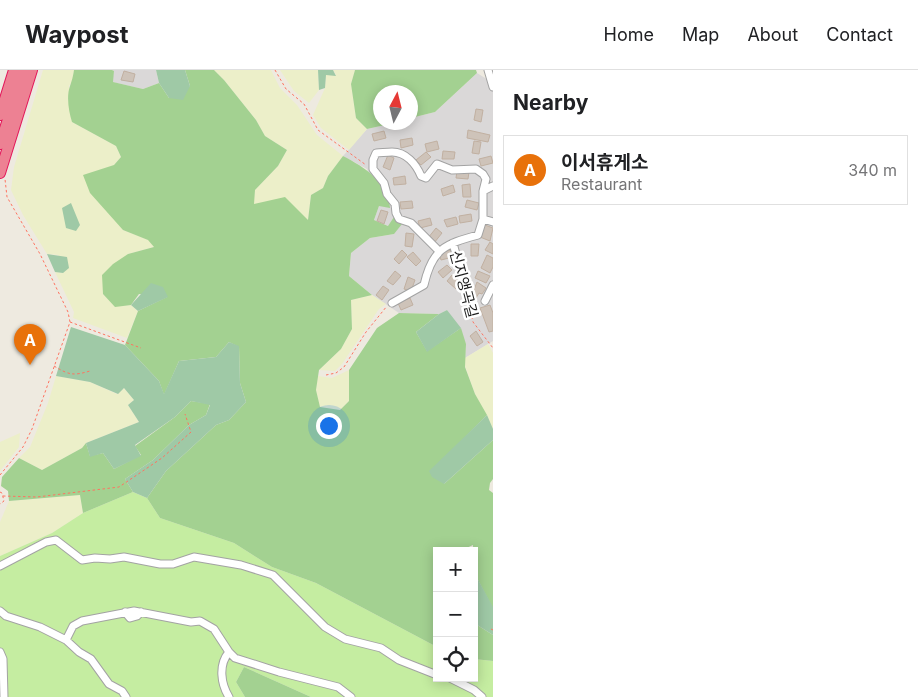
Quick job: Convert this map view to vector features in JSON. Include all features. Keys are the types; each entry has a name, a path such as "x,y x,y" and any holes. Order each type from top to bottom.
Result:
{"highway":[{"path":"0,115 14,70"},
{"path":"0,144 24,70"},
{"path":"3,172 32,70"}],"street":[{"path":"493,70 488,70 493,87"},
{"path":"439,251 411,223 399,218 396,213 395,204 387,194 384,183 373,170 373,160 376,153 392,152 411,160 417,165 421,176 426,178 437,164 452,170 476,169 486,179 483,191 484,219 493,222"},
{"path":"483,191 493,186"},
{"name":"신지앵곡길","path":"392,303 424,285 428,269 439,251 453,243 478,235 484,219"},
{"name":"신지앵곡길","path":"453,243 467,296"},
{"path":"485,301 493,285"},
{"path":"0,566 46,542 56,540 82,560 124,557 160,564 173,564 194,557 241,565 273,575 325,627 344,639 381,648 399,660 433,673"},
{"path":"0,611 6,616 40,627 66,640 79,652 92,659 109,684 122,691 126,697"},
{"path":"66,640 73,626 82,621 124,612 134,611 190,622 200,621 214,629 235,658 338,687 351,697"},
{"path":"0,652 3,659 4,697"},
{"path":"229,652 224,657 222,668 223,687 229,697"},
{"path":"458,682 474,690 482,697"}],"path":[{"path":"275,70 286,89 304,104 318,130 373,170"},
{"path":"0,474 23,447 32,430 70,322 68,312 44,263 7,196 3,172"},
{"name":"신지앵곡길","path":"467,296 473,322 493,348"},
{"path":"326,375 336,373 344,367 366,332 387,306 392,303"},
{"path":"70,322 141,348"},
{"path":"53,366 65,373 76,375 90,371"},
{"path":"3,496 37,497 119,487 162,458 191,432 185,414"},
{"path":"0,492 4,501 0,504"}],"shaded area":[{"path":"112,70 156,70 159,83 143,89 112,82 114,71"},
{"path":"477,73 493,83 493,341 465,358 466,344 447,310 439,314 399,313 372,295 349,276 351,253 370,238 394,234 388,226 374,220 379,206 367,169 343,156 367,129 418,130 418,116 435,112"}],"green space":[{"path":"43,70 74,70 73,80 69,86 72,122 116,146 121,157 114,165 123,230 149,240 154,247 128,254 103,294 115,306 131,305 138,311 127,338 73,318 74,312 55,272 63,273 58,255 47,254 23,215 11,190 14,167"},
{"path":"74,70 112,70 114,71 113,82 143,89 159,83 169,98 190,86 185,70 214,70 256,120 265,136 287,150 278,166 255,190 254,204 285,197 308,220 311,195 323,188 328,176 343,156 367,170 380,183 389,199 390,208 379,206 374,220 388,226 394,217 402,224 394,234 370,238 351,253 349,276 372,295 351,300 352,329 341,349 319,370 316,390 320,407 340,410 349,401 349,370 377,328 399,313 439,314 416,332 427,351 461,328 466,344 465,367 475,394 487,415 461,441 444,484 493,440 493,479 489,490 493,493 493,609 478,580 478,547 473,547 473,545 469,547 433,547 433,645 316,583 272,567 234,543 160,518 147,498 166,471 216,425 229,420 246,402 240,383 239,347 229,342 216,357 179,361 164,395 159,381 125,345 138,311 167,297 139,294 131,305 115,307 103,294 102,275 113,264 128,254 154,247 148,240 123,230 90,193 83,175 114,165 121,157 116,146 72,122 68,95"},
{"path":"156,70 185,70 190,86 183,100 169,98 159,83"},
{"path":"214,70 271,70 280,88 297,105 317,135 343,156 328,176 323,188 311,195 308,220 253,204 255,190 278,166 287,150 265,136 256,120"},
{"path":"280,70 318,70 319,90 309,103 294,91"},
{"path":"318,70 333,70 336,76 326,75 325,88 319,90"},
{"path":"333,70 355,70 351,84 356,118 367,129 349,150 321,128 313,115 325,88 326,75 336,75"},
{"path":"355,70 476,70 477,73 435,112 418,116 418,85 373,85 373,128 367,129 356,118 351,84"},
{"path":"71,203 80,225 76,231 66,228 62,208"},
{"path":"47,254 67,257 69,268 63,273 55,272"},
{"path":"151,283 163,287 168,297 138,311 131,305"},
{"path":"372,295 386,304 379,309 342,364 335,371 319,370 341,349 352,329 351,300"},
{"path":"447,310 461,328 427,352 416,332"},
{"path":"71,327 125,345 159,381 164,394 179,361 216,357 229,342 239,346 240,383 246,402 229,420 216,425 166,471 147,498 133,492 125,479 153,460 189,425 206,415 210,405 191,401 175,417 135,445 141,456 114,469 103,453 90,457 86,443 139,422 128,405 134,400 124,388 118,394 90,382 56,376"},
{"path":"488,344 493,353 493,429 475,394 465,366 465,358"},
{"path":"349,370 349,401 340,410 320,408 316,390 318,376 332,378"},
{"path":"56,376 90,382 117,394 124,388 134,400 128,405 139,422 86,443 82,448 42,470 19,458 30,447 48,403"},
{"path":"191,401 210,404 206,415 189,425 153,460 125,479 133,492 83,513 80,495 9,501 8,491 1,486 2,477 19,458 42,470 82,448 86,443 90,456 103,453 114,469 141,455 135,446 175,417"},
{"path":"487,415 493,429 493,440 444,484 432,477 429,471"},
{"path":"20,433 19,447 0,471 0,442"},
{"path":"133,492 147,498 160,518 234,543 272,567 316,583 433,645 433,682 478,682 478,659 493,661 493,697 311,697 244,667 236,682 245,697 0,697 0,556 52,533 83,513"},
{"path":"80,495 83,513 52,533 0,556 0,522 9,501"},
{"path":"478,579 493,607 493,635 478,626"},
{"path":"478,626 493,635 493,661 478,659"},
{"path":"244,667 311,697 245,697 236,682"}],"building":[{"path":"124,71 135,74 133,82 121,80"},
{"path":"476,109 483,110 481,122 474,120"},
{"path":"468,130 490,135 488,142 467,138"},
{"path":"384,131 386,138 374,141 372,134"},
{"path":"412,138 413,145 401,148 400,140"},
{"path":"437,141 439,149 427,152 425,144"},
{"path":"474,141 481,142 479,154 472,153"},
{"path":"443,151 455,152 454,159 442,159"},
{"path":"426,152 431,157 421,165 416,160"},
{"path":"388,155 394,158 390,170 383,167"},
{"path":"491,156 493,163 481,166 479,159"},
{"path":"457,171 469,172 468,179 456,178"},
{"path":"405,176 406,184 394,185 393,178"},
{"path":"470,184 471,197 463,197 462,185"},
{"path":"453,185 455,192 443,196 441,189"},
{"path":"467,200 479,203 477,210 465,207"},
{"path":"412,201 413,208 401,209 400,202"},
{"path":"381,210 388,212 384,224 377,221"},
{"path":"471,214 472,221 460,223 459,216"},
{"path":"456,217 458,224 447,227 444,220"},
{"path":"430,218 432,225 420,228 418,221"},
{"path":"485,225 493,228 490,241 480,237"},
{"path":"436,228 442,233 434,243 428,238"},
{"path":"406,233 414,234 412,247 405,246"},
{"path":"490,242 493,244 493,254 485,250"},
{"path":"471,244 479,244 478,256 471,256"},
{"path":"402,250 407,255 399,264 394,259"},
{"path":"451,250 453,257 441,260 439,253"},
{"path":"413,252 421,261 416,266 407,257"},
{"path":"487,255 493,258 493,267 490,273 481,268"},
{"path":"447,265 452,270 443,278 438,272"},
{"path":"395,271 401,276 393,285 387,281"},
{"path":"478,271 490,276 486,283 475,278"},
{"path":"452,275 461,283 456,289 447,281"},
{"path":"408,277 415,280 411,291 404,289"},
{"path":"477,282 486,288 476,298 472,295"},
{"path":"383,286 389,290 382,300 376,295"},
{"path":"410,298 413,305 401,310 398,303"},
{"path":"490,305 493,313 493,331 489,332 480,308"},
{"path":"476,331 483,342 477,346 470,336"}],"place":[{"name":"이서휴게소","path":"30,365"}]}
